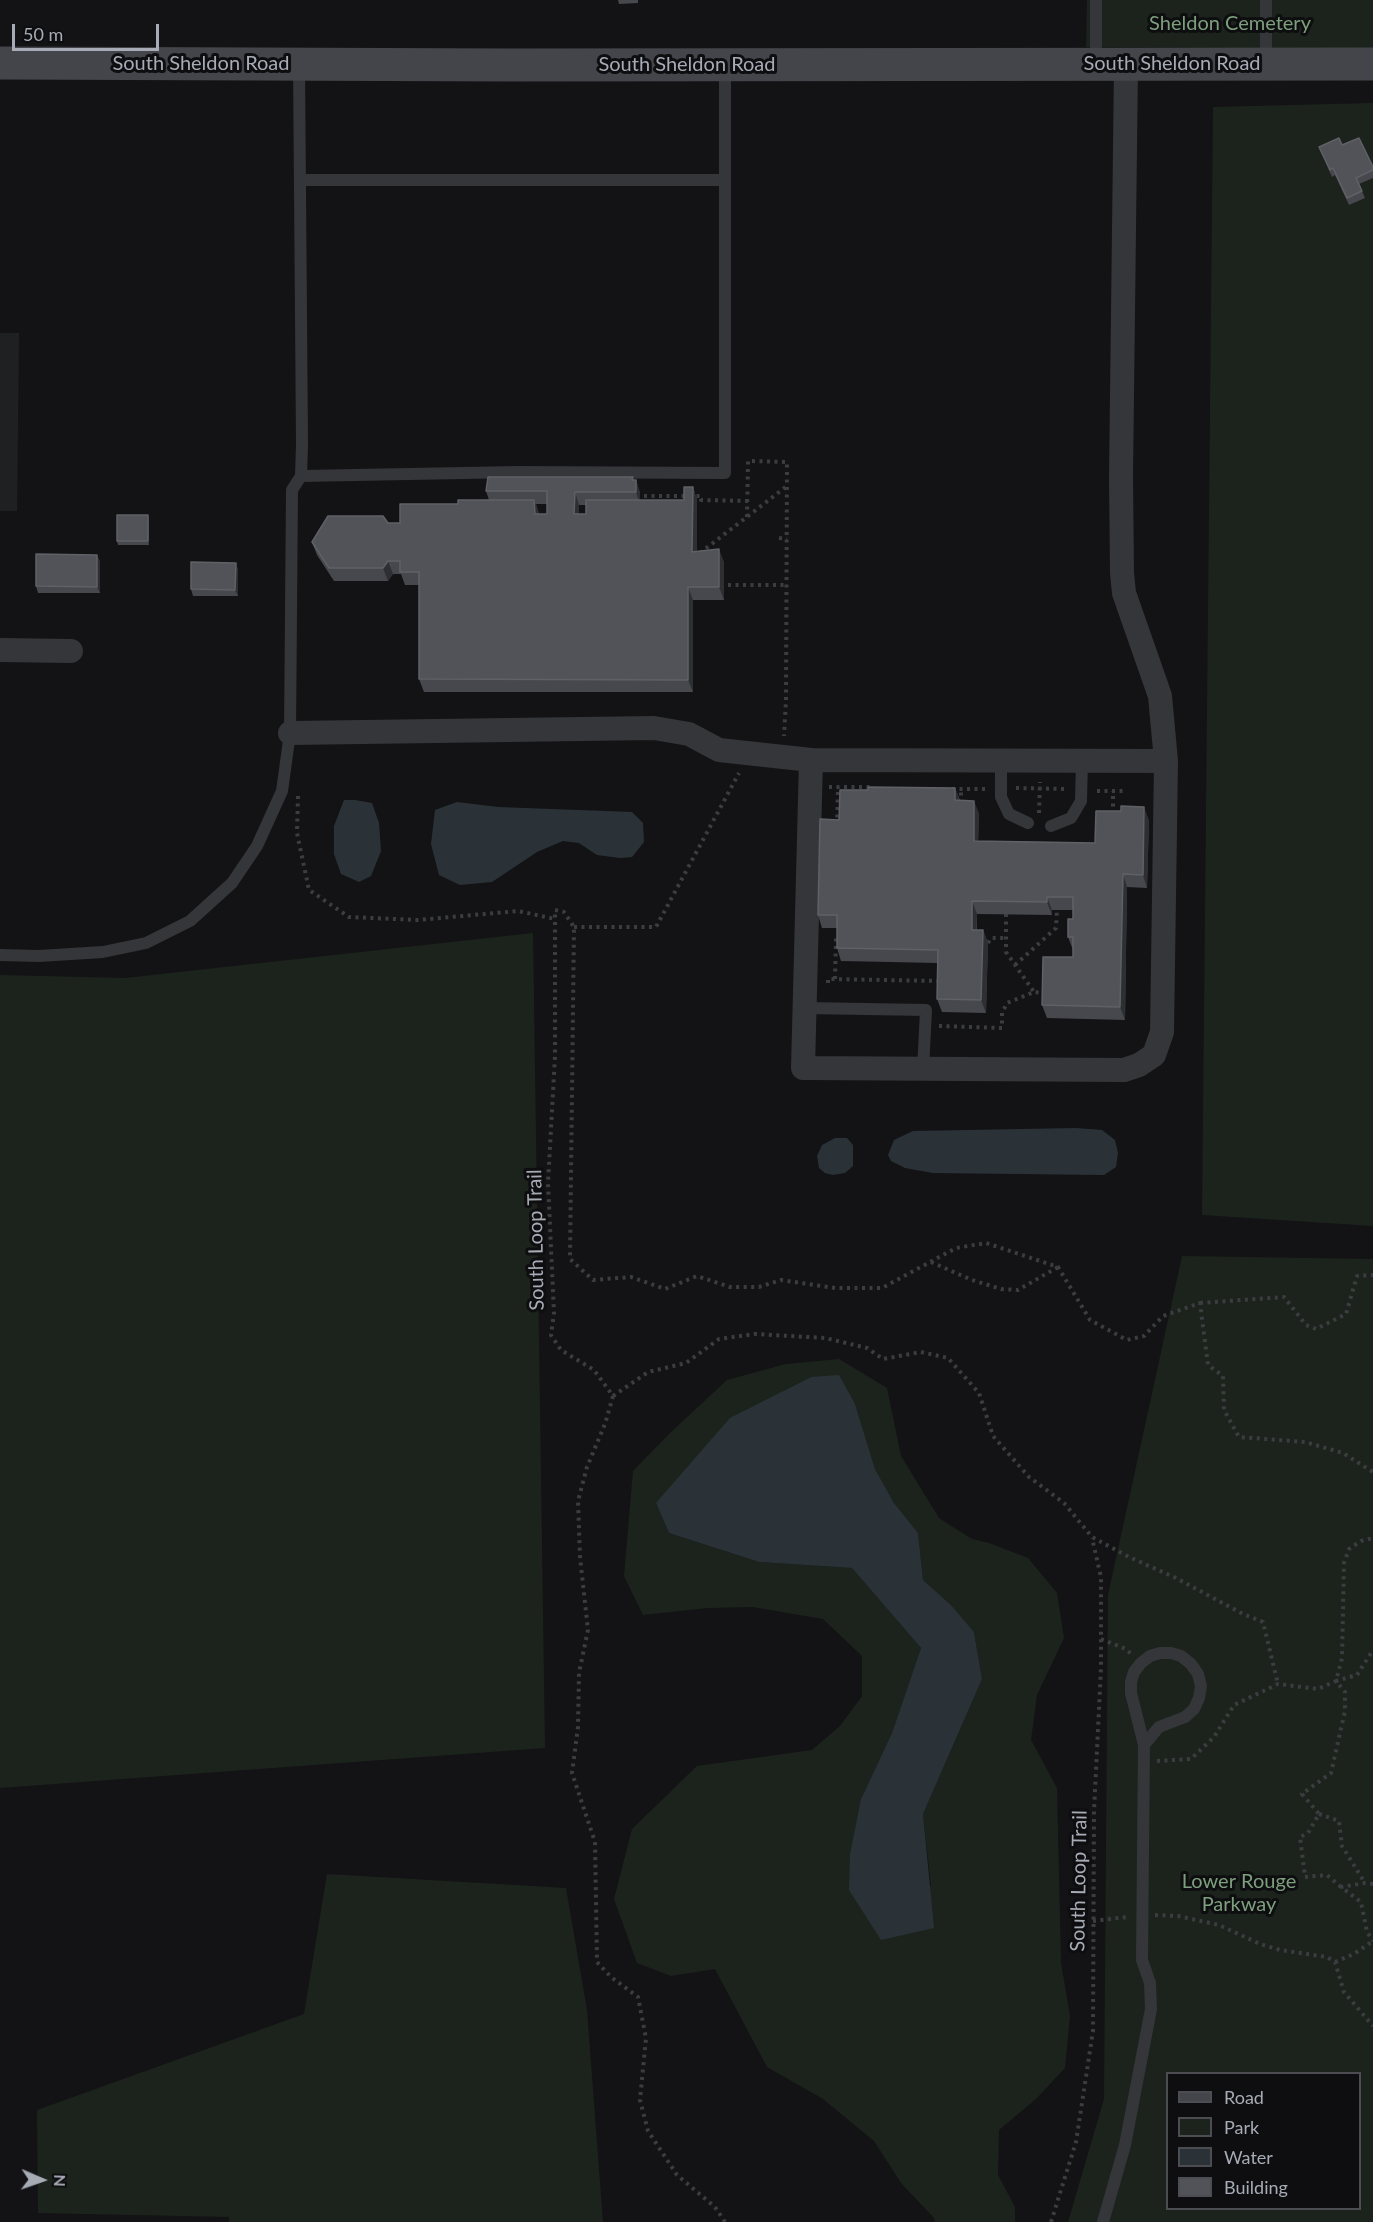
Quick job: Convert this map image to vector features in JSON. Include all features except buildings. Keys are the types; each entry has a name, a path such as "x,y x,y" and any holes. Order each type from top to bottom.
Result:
{"street":[{"name":"South Sheldon Road","path":"0,63 1373,64"},
{"path":"811,760 803,1068 1124,1070 1139,1065 1154,1055 1162,1032 1166,761 1160,696 1124,593 1122,573 1111,64"},
{"path":"0,650 70,651"},
{"path":"290,733 654,728 689,734 719,750 811,760 1166,761"}],"lane":[{"path":"1096,0 1111,64"},
{"path":"1266,0 1266,63"},
{"path":"0,955 39,956 103,952 146,943 190,921 232,883 257,846 282,790 290,733 292,490 301,476 302,445 299,64"},
{"path":"301,476 517,472 725,473 725,65"},
{"path":"300,180 725,180"},
{"path":"1001,760 1001,797 1009,814 1028,823"},
{"path":"1051,826 1071,818 1081,801 1082,760"},
{"path":"805,1008 926,1010 923,1070"},
{"path":"1103,2222 1125,2145 1152,2009 1150,1983 1142,1960 1144,1745 1131,1693 1131,1682 1134,1672 1150,1656 1171,1653 1181,1656 1198,1674 1201,1686 1199,1698 1194,1709 1185,1717 1159,1727 1144,1745"}],"path":[{"path":"747,517 748,461 787,462 786,700 780,757"},
{"path":"700,554 787,486"},
{"path":"644,496 701,496 701,500 748,501"},
{"path":"779,538 787,538"},
{"path":"728,585 787,585"},
{"path":"298,789 297,833 309,891 349,917 418,920 518,911 555,920 555,910 564,912 574,927 656,927 750,753"},
{"path":"826,787 883,788"},
{"path":"837,828 838,787"},
{"path":"1039,809 1040,787"},
{"path":"1012,788 1067,789"},
{"path":"950,789 987,789 987,793"},
{"path":"961,789 961,812"},
{"path":"1113,791 1113,814"},
{"path":"1015,965 1056,928 1057,910"},
{"path":"1006,914 1006,952 1034,992"},
{"name":"South Loop Trail","path":"555,920 555,1056 548,1183 554,1313 551,1335 561,1350 594,1370 613,1396"},
{"name":"South Loop Trail","path":"574,927 570,1259 593,1280 631,1277 664,1289 697,1276 730,1287 759,1287 781,1280 835,1288 882,1288 956,1248 986,1244 1058,1267"},
{"path":"835,979 836,936 842,936"},
{"path":"987,943 991,938 1006,938"},
{"path":"940,974 940,992"},
{"path":"828,990 828,979 940,981"},
{"path":"939,1026 1002,1028 1002,1013 1007,1003 1034,992 1047,993"},
{"path":"938,1036 939,1015"},
{"path":"930,1262 972,1280 1001,1289 1018,1290 1058,1267 1090,1320 1126,1340 1144,1336 1163,1316 1200,1303 1284,1297 1306,1325 1316,1329 1346,1314 1357,1276 1373,1275"},
{"path":"1200,1303 1208,1365 1223,1376 1224,1410 1239,1437 1305,1442 1343,1453 1373,1472"},
{"path":"725,2222 715,2207 677,2175 648,2131 640,2100 646,2038 639,1997 611,1977 597,1962 595,1842 572,1773 578,1727 579,1673 588,1630 580,1557 578,1501 587,1467 605,1424 613,1396 648,1372 686,1363 719,1339 755,1334 825,1338 867,1348 882,1359 921,1352 948,1358 979,1393 993,1436 1029,1477 1064,1503 1092,1537 1263,1622 1278,1684"},
{"name":"South Loop Trail","path":"1051,2222 1076,2142 1093,2031 1094,1811 1101,1639 1101,1577 1092,1537"},
{"path":"1336,1681 1342,1658 1344,1563 1349,1549 1362,1541 1373,1538"},
{"path":"1101,1639 1126,1649 1141,1663"},
{"path":"1144,1760 1191,1759 1214,1737 1234,1705 1278,1684 1318,1689 1357,1675 1373,1650"},
{"path":"1336,1681 1345,1692 1345,1712 1331,1773 1302,1794 1319,1814 1339,1821 1342,1846 1365,1883"},
{"path":"1319,1814 1308,1833 1300,1838 1305,1877 1327,1875 1361,1902 1367,1932 1373,1941 1354,1954 1335,1962"},
{"path":"1341,1887 1373,1884"},
{"path":"1094,1921 1143,1915 1178,1916 1219,1925 1260,1944 1280,1950 1327,1957 1335,1962 1344,1992 1373,2026"}],"shaded area":[{"path":"0,333 19,333 17,511 0,511"}],"green space":[{"name":"Sheldon Cemetery","path":"1087,0 1373,0 1373,49 1086,47"},
{"path":"1373,103 1373,1226 1202,1215 1213,107"},
{"path":"533,933 545,1748 0,1788 0,975 125,978"},
{"name":"Lower Rouge Parkway","path":"1182,1256 1373,1259 1373,2222 1068,2222 1104,2099 1108,1595"},
{"path":"839,1359 887,1388 901,1456 939,1518 972,1539 1028,1558 1057,1593 1064,1638 1037,1695 1031,1740 1057,1788 1061,1963 1070,2016 1065,2068 1037,2098 999,2130 998,2175 1015,2207 1015,2222 935,2222 934,2218 901,2183 874,2141 823,2099 767,2067 715,1969 671,1976 637,1963 614,1899 632,1829 697,1766 812,1750 840,1726 862,1696 862,1656 823,1619 753,1607 708,1608 643,1615 624,1576 633,1471 727,1380 786,1364","holes":["811,1377 855,1404 875,1469 894,1503 918,1533 923,1580 951,1605 974,1632 982,1679 923,1814 931,1887 861,1799 892,1733 921,1648 852,1568 759,1562 669,1533 656,1503 785,1390"]},
{"path":"327,1874 566,1888 587,2010 603,2222 229,2222 229,2217 38,2213 37,2110 304,2014"}],"water":[{"path":"344,800 372,803 379,823 381,851 371,876 359,882 341,874 334,854 334,826"},
{"path":"457,802 498,807 632,812 643,823 644,842 632,857 620,858 597,855 579,843 563,841 537,852 492,882 460,885 439,875 431,844 435,810"},
{"path":"1076,1128 1102,1130 1115,1140 1118,1153 1116,1167 1104,1175 933,1173 905,1168 891,1161 888,1155 894,1140 913,1131"},
{"path":"835,1138 847,1138 853,1145 853,1166 845,1173 833,1175 819,1168 817,1156 822,1145"},
{"path":"839,1375 855,1404 875,1469 894,1503 918,1533 923,1580 951,1605 974,1632 982,1679 923,1814 934,1928 881,1940 849,1890 850,1855 861,1799 892,1733 921,1648 852,1568 759,1562 669,1533 656,1503 730,1418 811,1377"}]}
